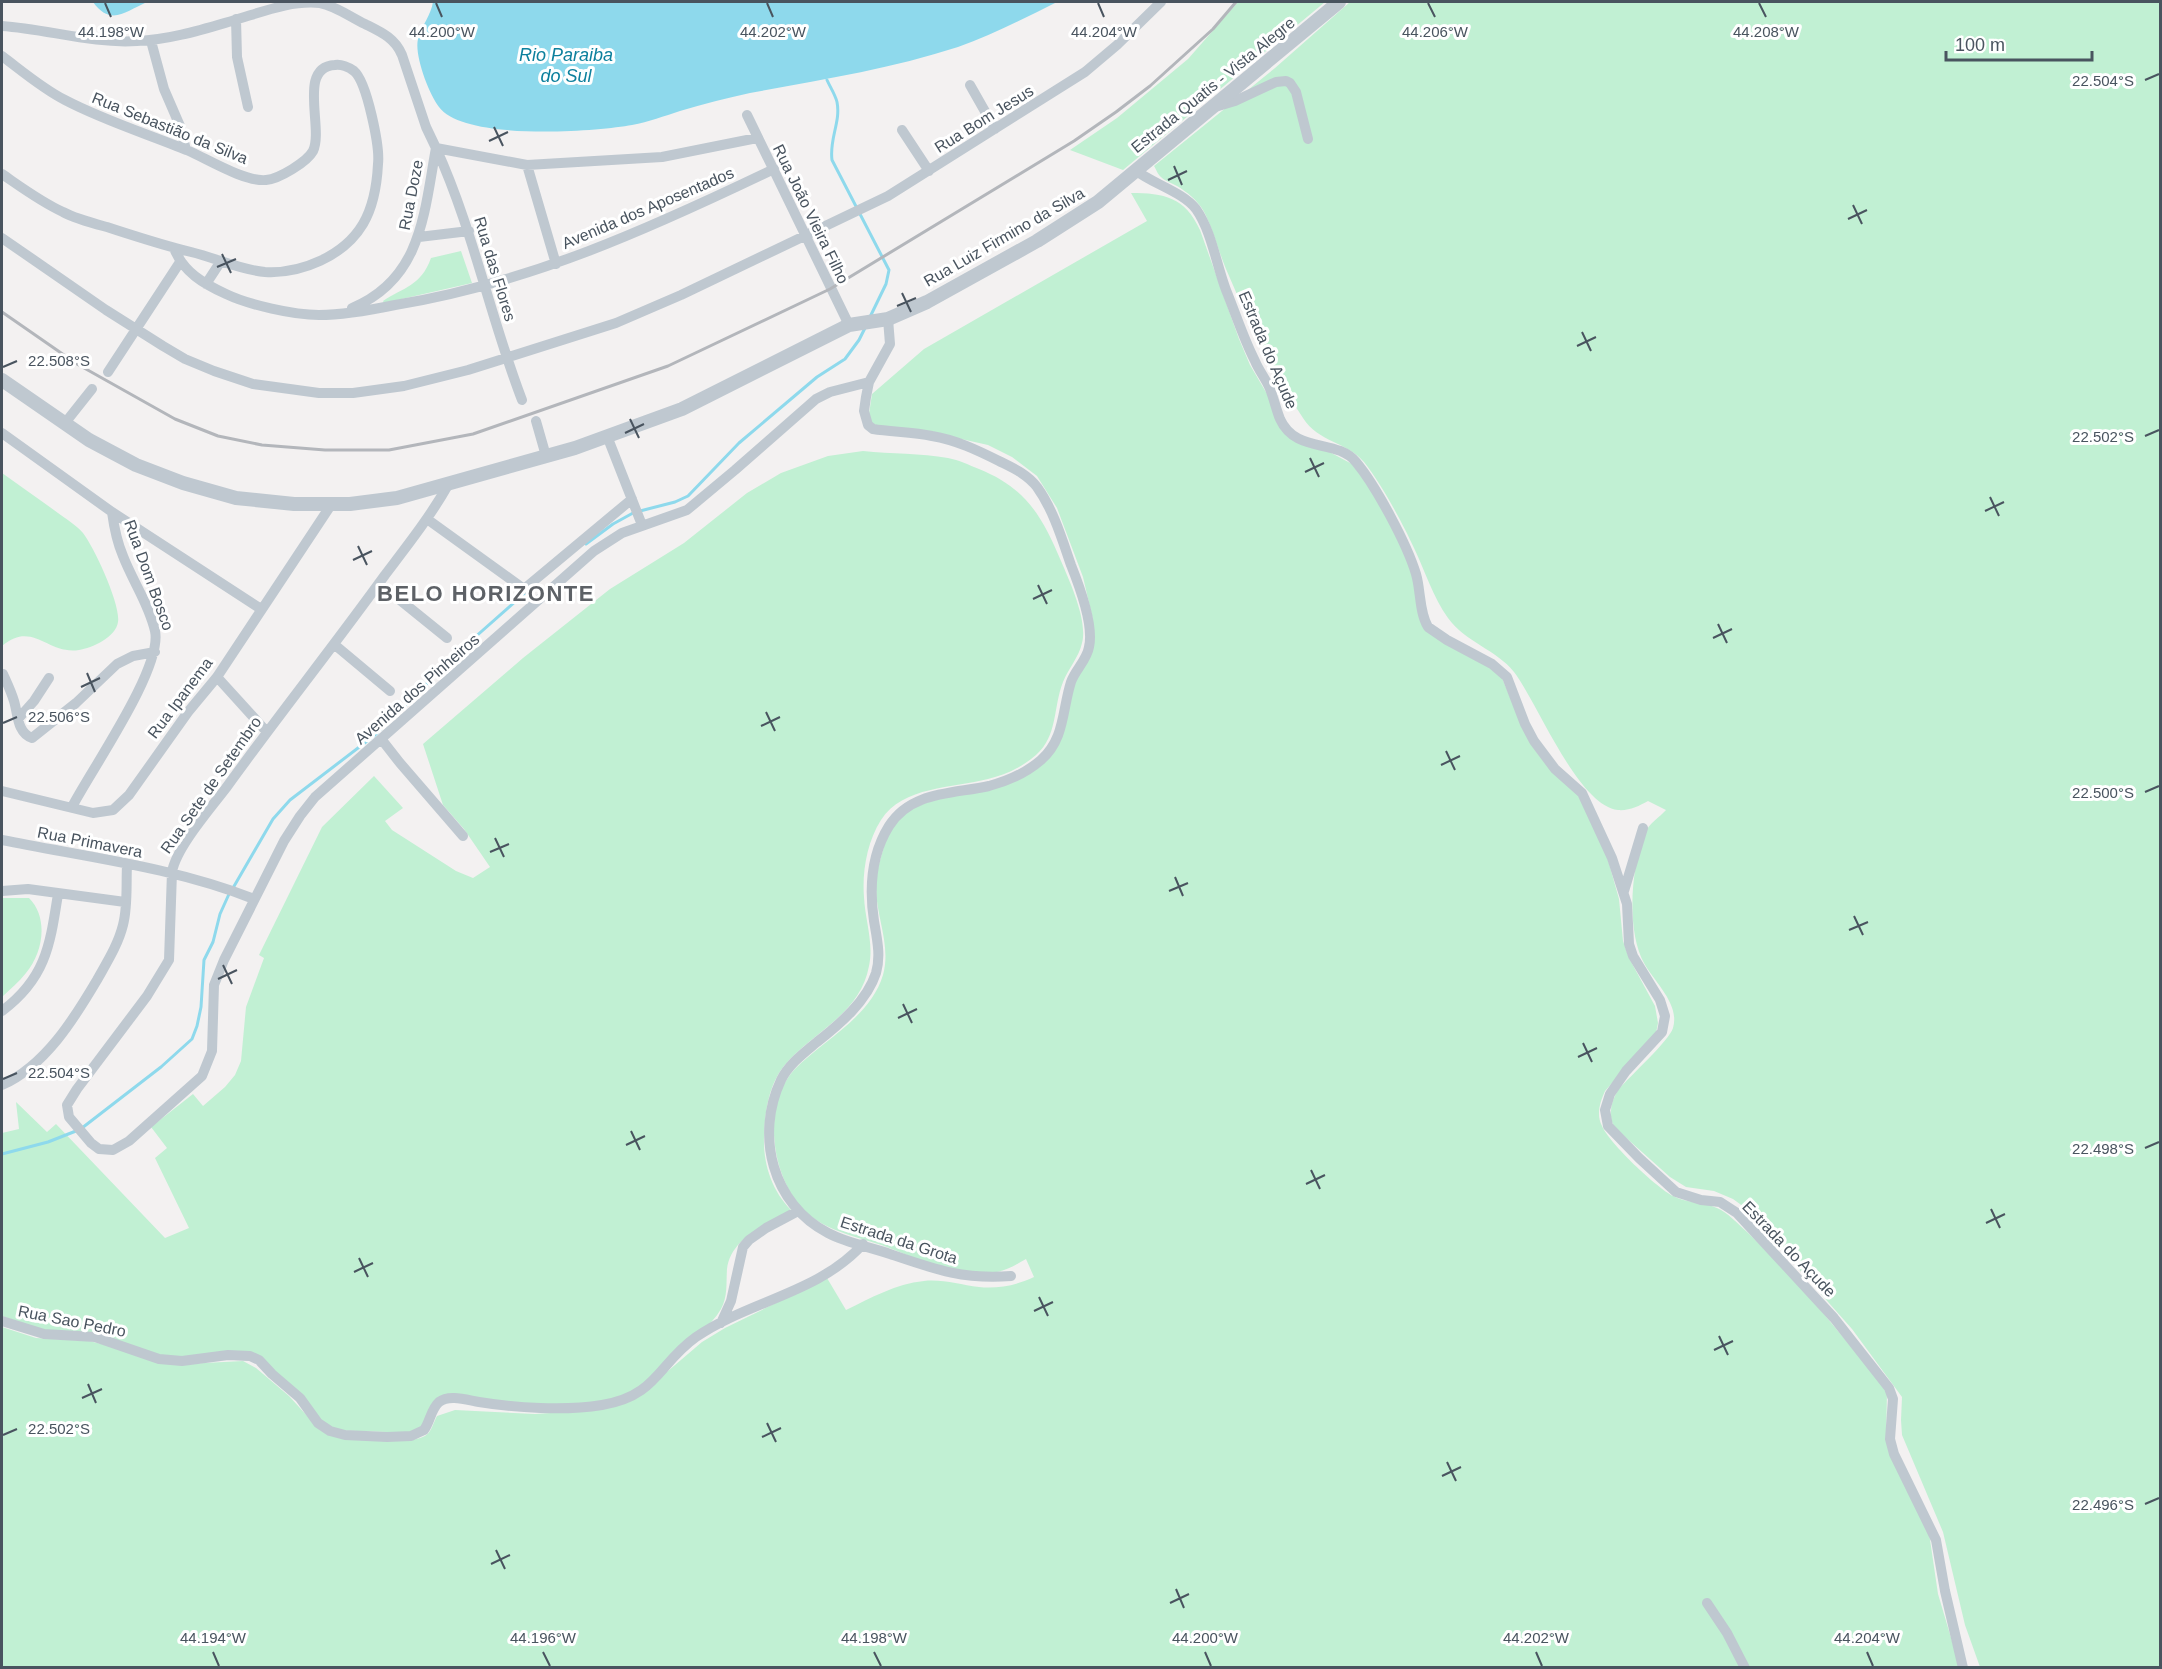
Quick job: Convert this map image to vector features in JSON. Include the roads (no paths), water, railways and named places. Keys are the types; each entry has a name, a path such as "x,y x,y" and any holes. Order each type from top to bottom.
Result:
{"street":[{"name":"Rua das Flores","path":"2,26 97,40 151,40 302,2 320,3 336,9 388,36 397,44 402,55 426,127 469,231 506,357 522,400"},
{"name":"Rua Bom Jesus","path":"2,238 106,310 185,358 232,377 253,384 319,393 353,393 404,386 468,370 631,318 903,188 1068,84 1101,60 1161,2"},
{"name":"Estrada Quatis - Vista Alegre","path":"1135,170 1339,2"},
{"path":"236,19 237,57 248,107"},
{"path":"151,40 164,89 180,126 186,150"},
{"name":"Rua Sebastião da Silva","path":"2,56 65,100 235,173 268,180 305,160 312,152 316,139 314,87 318,72 332,65 351,69 358,77 373,122 379,150 373,198 363,224 344,247 310,265 265,272 174,248"},
{"path":"1212,108 1235,101 1276,82 1286,81 1296,92 1308,139"},
{"path":"970,84 995,129"},
{"name":"Rua João Vieira Filho","path":"747,115 804,235 851,325"},
{"path":"902,130 929,171"},
{"path":"436,148 527,165 662,157 757,138"},
{"name":"Rua Doze","path":"334,314 365,302 387,286 403,270 419,237 436,148"},
{"path":"527,165 556,264"},
{"name":"Avenida dos Aposentados","path":"174,248 180,262 206,284 235,298 263,306 308,314 334,314 430,300 487,286 556,264 607,245 774,169"},
{"name":"Rua Luiz Firmino da Silva","path":"2,380 89,440 120,457 183,483 236,498 294,504 330,505 397,498 448,485 608,436 691,404 851,325 885,319 927,302 1037,242 1093,206 1135,170"},
{"name":"Estrada do Açude","path":"1135,170 1151,181 1175,192 1195,208 1207,234 1254,361 1269,387 1285,428 1293,437 1343,453 1356,462 1381,501 1411,559 1419,583 1423,615 1428,627 1492,664 1507,677 1534,741 1555,769 1582,793 1612,858 1624,891 1629,944 1633,956 1660,1000 1665,1016 1658,1038 1626,1071 1610,1094 1605,1110 1608,1126 1676,1192 1701,1200 1720,1202 1737,1213 1834,1318 1889,1388 1893,1399 1890,1439 1894,1454 1936,1540 1963,1668"},
{"path":"2,174 63,213 174,248"},
{"path":"419,237 469,231"},
{"path":"206,284 221,261"},
{"path":"108,372 180,262"},
{"path":"869,382 891,340 885,319"},
{"name":"Avenida dos Pinheiros","path":"84,1136 95,1147 102,1150 113,1150 129,1141 198,1081 205,1072 212,1051 214,985 231,943 288,834 307,806 335,779 594,551 641,522 676,515 691,507 816,399 830,392 869,382"},
{"name":"Estrada da Grota","path":"869,382 864,411 871,428 930,435 960,443 1017,470 1032,481 1047,506 1073,569 1084,607 1090,641 1087,653 1072,679 1059,736 1044,757 1032,767 1004,781 982,787 945,792 919,801 904,809 888,827 872,872 872,898 879,959 871,986 827,1035 800,1056 781,1080 775,1099 769,1139 771,1163 785,1192 798,1211 824,1231 960,1276 980,1278 1011,1276"},
{"path":"65,423 92,389"},
{"path":"536,421 546,456"},
{"path":"2,433 112,512 261,609"},
{"path":"608,436 641,522"},
{"name":"Rua Sete de Setembro","path":"84,1136 67,1111 67,1105 147,996 169,960 173,865 186,843 266,731 335,645 427,519 448,485"},
{"path":"427,519 524,589 633,503"},
{"name":"Rua Ipanema","path":"2,791 98,814 117,808 129,795 188,712 217,677 330,505"},
{"name":"Rua Dom Bosco","path":"72,807 122,722 155,652 157,643 155,629 142,593 117,539 112,512"},
{"path":"380,584 447,638"},
{"path":"335,645 390,691"},
{"path":"3,674 15,702 24,733 35,737 76,703 117,664 133,656 155,652"},
{"path":"217,677 266,731"},
{"path":"18,718 49,678"},
{"path":"382,740 463,836"},
{"path":"1624,891 1643,828"},
{"name":"Rua Primavera","path":"2,840 172,872 221,886 254,899"},
{"path":"2,1085 44,1054 81,1005 118,940 124,922 127,865"},
{"path":"2,891 28,889 126,902"},
{"path":"2,1011 24,991 42,966 50,946 58,894"},
{"path":"721,1323 731,1301 743,1247 766,1228 798,1211"},
{"path":"721,1323 821,1277 863,1244"},
{"name":"Rua Sao Pedro","path":"2,1321 44,1334 95,1337 159,1359 182,1361 228,1355 250,1356 259,1360 300,1398 318,1423 330,1431 387,1437 411,1436 424,1431 435,1407 440,1401 447,1399 465,1399 510,1406 570,1407 602,1405 630,1398 657,1378 688,1343 721,1323"},
{"path":"1707,1603 1727,1633 1745,1668"}],"water":[{"path":"93,2 147,2 125,13 112,15 100,10"},
{"name":"Rio Paraiba do Sul","path":"433,2 1057,2 971,42 907,62 750,93 632,125 589,130 530,131 474,125 453,118 439,107 423,74 417,46"}],"waterway":[{"path":"827,80 838,109 832,160 889,270 886,284 870,317"},
{"path":"640,511 675,502 688,496 739,443 817,377 845,359 866,326"},
{"path":"586,544 613,524 633,513"},
{"path":"233,888 273,819 290,800 375,735 465,646 525,593"},
{"path":"82,1128 161,1067 192,1039 201,1007 204,960 213,942 220,914 229,894"},
{"path":"2,1154 48,1142 76,1131"}],"railway":[{"path":"2,312 77,364 175,419 218,436 262,445 325,450 389,450 473,434 668,366 830,289 1074,141 1116,112 1150,86 1213,29 1236,2"}],"district":[{"name":"BELO HORIZONTE","path":"486,593"}]}
